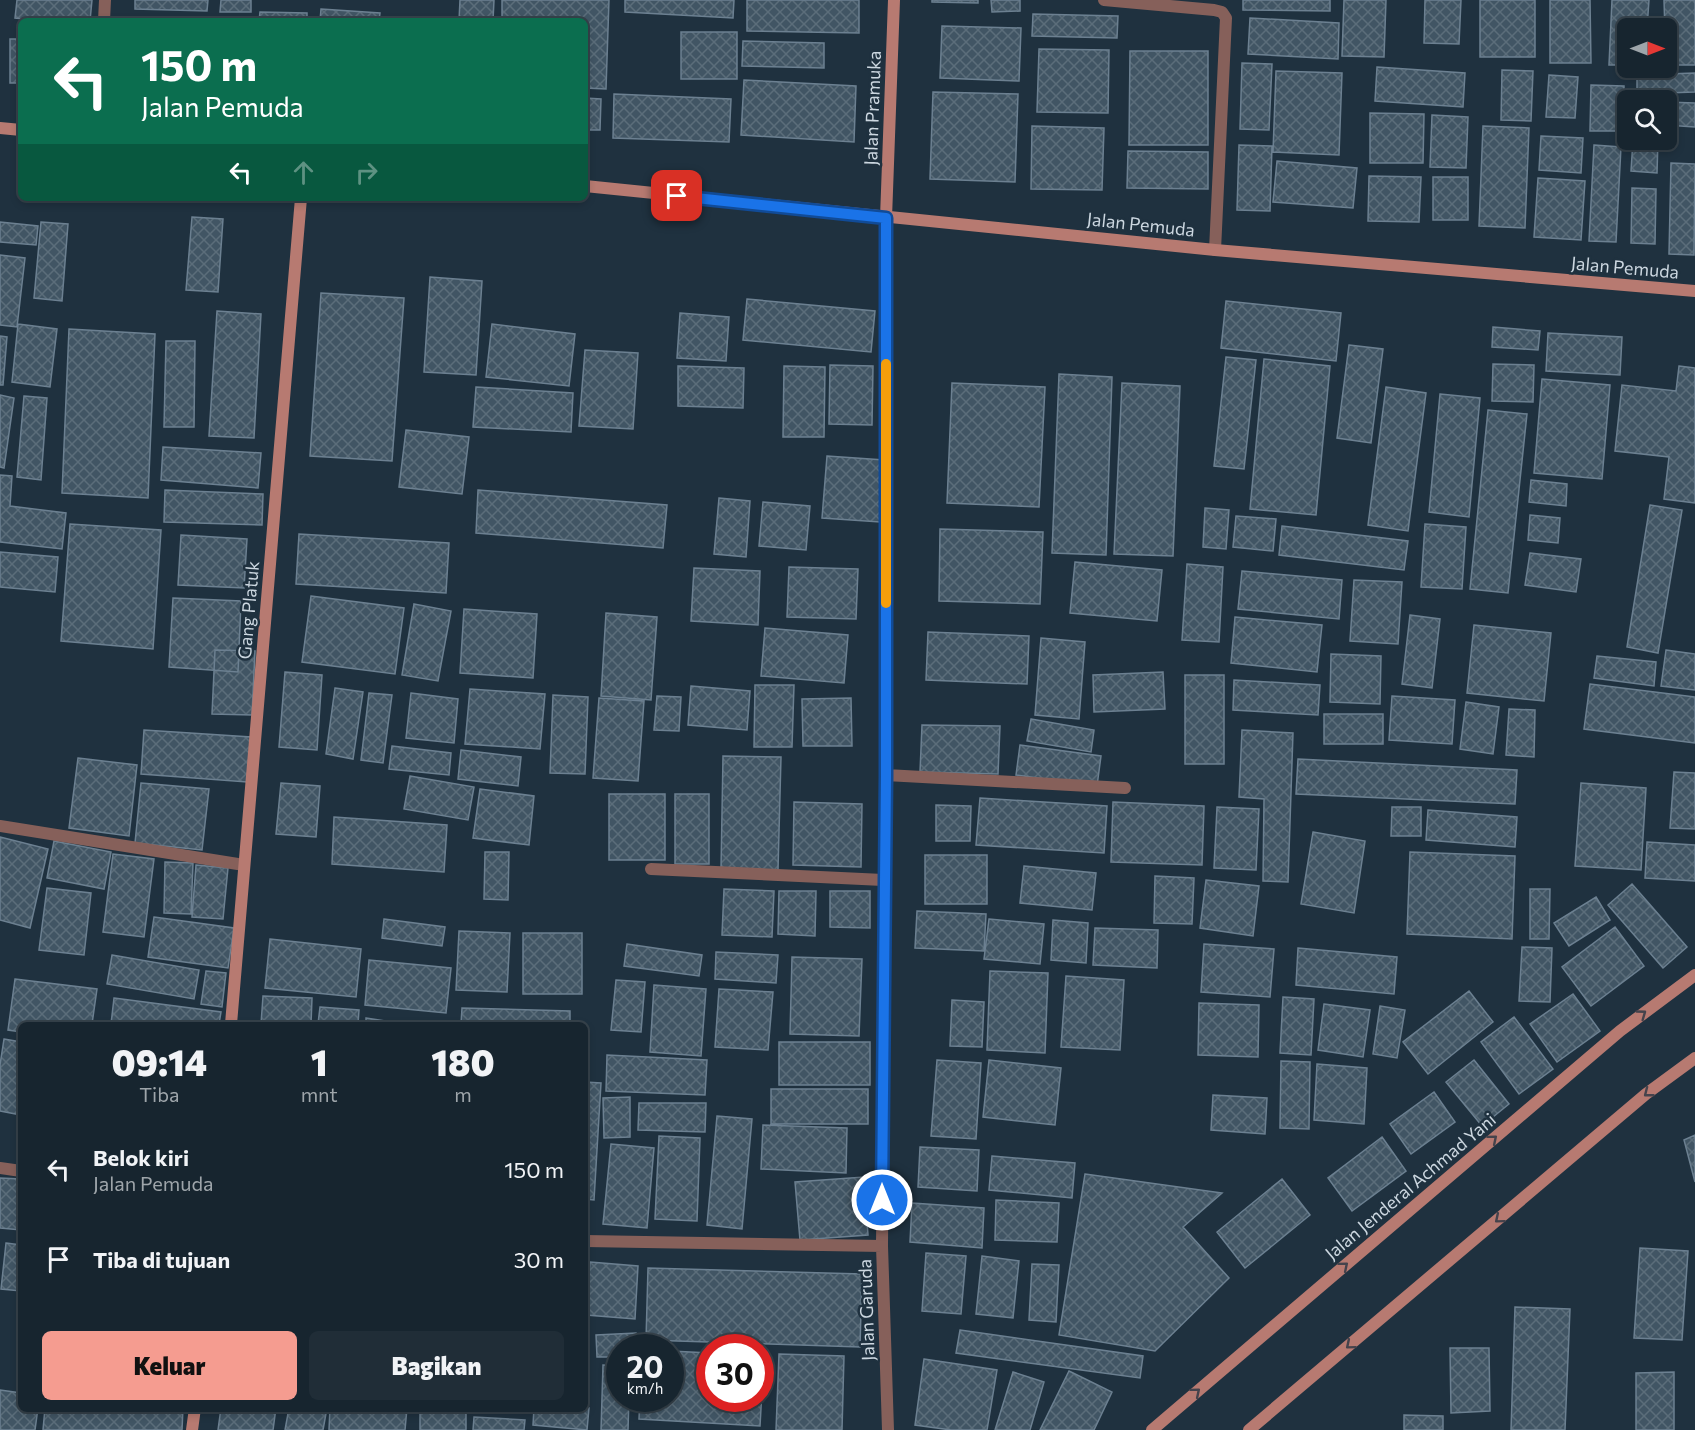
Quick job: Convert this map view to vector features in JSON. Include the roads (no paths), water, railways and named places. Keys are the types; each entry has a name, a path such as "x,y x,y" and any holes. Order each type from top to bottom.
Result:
{"main road":[{"name":"Jalan Pramuka","path":"886,218 894,0"},
{"path":"0,128 18,130"},
{"name":"Jalan Pemuda","path":"588,186 1215,250 1695,291"},
{"name":"Gang Platuk","path":"231,1022 301,201"},
{"name":"Jalan Jenderal Achmad Yani","path":"1152,1430 1620,1031 1695,975"},
{"path":"1249,1430 1646,1094 1695,1058"},
{"path":"192,1430 194,1412"}],"street":[{"path":"104,18 105,0"},
{"path":"1104,0 1214,10 1222,12 1227,18 1215,250"},
{"name":"Jalan Garuda","path":"886,218 886,776 883,880 882,1246 888,1430"},
{"path":"886,776 1125,789"},
{"path":"0,826 244,865"},
{"path":"651,869 883,880"},
{"path":"0,1168 18,1171"},
{"path":"588,1241 882,1246"}]}
